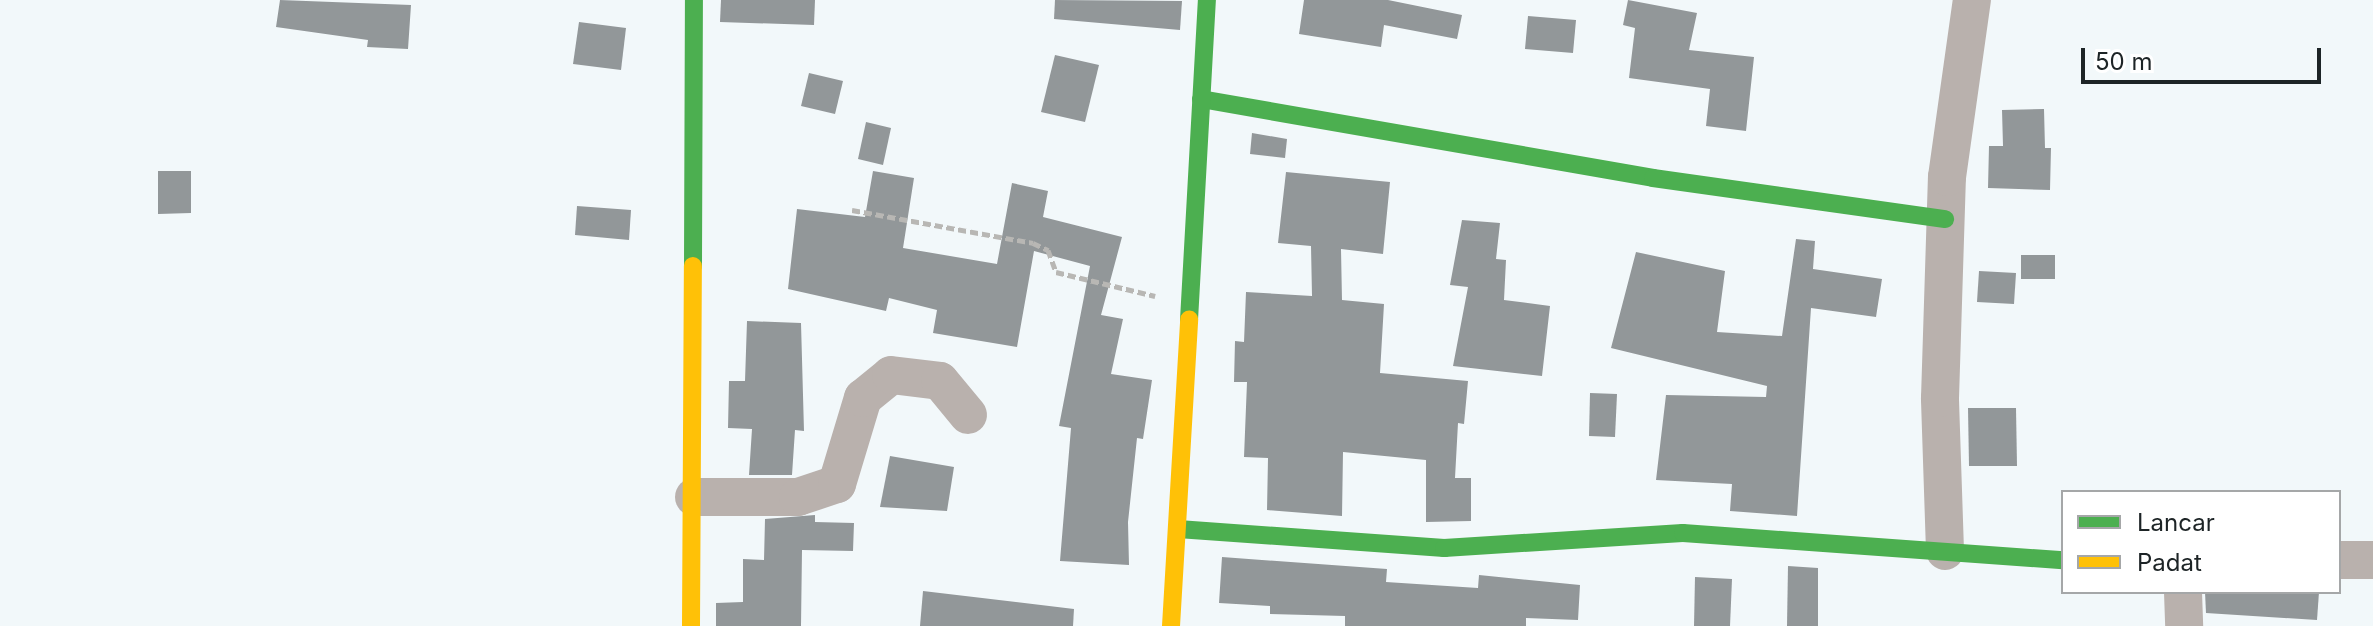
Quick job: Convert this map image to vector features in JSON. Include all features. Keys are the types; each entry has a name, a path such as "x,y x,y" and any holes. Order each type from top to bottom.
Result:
{"street":[{"path":"691,626 694,0"},
{"path":"1171,626 1187,304 1207,0"},
{"path":"1945,551 1940,398 1945,219 1972,0"},
{"path":"1201,99 1653,178 1945,219"},
{"path":"694,497 798,497 837,484 863,398 891,375 940,381 968,415"},
{"path":"1178,529 1444,548 1683,533 2061,560"},
{"path":"2341,560 2373,560"},
{"path":"2183,594 2184,626"}],"path":[{"path":"852,210 1033,243 1048,250 1056,272 1187,304"}],"building":[{"path":"280,0 411,5 408,49 367,47 368,40 276,27"},
{"path":"721,0 815,0 814,25 720,22"},
{"path":"1055,0 1182,1 1180,30 1054,19"},
{"path":"1304,0 1388,0 1462,15 1457,39 1384,25 1381,47 1299,34"},
{"path":"1628,0 1697,13 1689,50 1754,57 1746,131 1706,126 1710,89 1629,78 1635,28 1623,25"},
{"path":"1528,16 1576,20 1573,53 1525,49"},
{"path":"579,22 626,28 621,70 573,64"},
{"path":"1055,55 1099,65 1085,122 1041,112"},
{"path":"809,73 843,81 835,114 801,106"},
{"path":"2044,109 2045,148 2051,148 2050,190 1988,188 1989,146 2003,146 2002,110"},
{"path":"866,122 891,128 883,165 858,159"},
{"path":"1252,133 1287,139 1285,158 1250,154"},
{"path":"158,171 191,171 191,213 158,214"},
{"path":"873,171 914,178 903,248 997,264 1012,183 1048,191 1043,217 1122,237 1101,315 1123,319 1111,374 1152,380 1143,439 1137,438 1128,522 1129,565 1060,561 1071,428 1059,426 1090,266 1034,251 1017,347 933,333 937,310 889,298 886,311 788,289 797,209 865,217"},
{"path":"1286,172 1390,182 1383,254 1341,249 1342,300 1384,304 1380,373 1468,381 1464,424 1458,423 1455,478 1471,478 1471,521 1426,522 1426,460 1343,452 1342,516 1267,510 1268,458 1244,457 1247,382 1234,382 1235,341 1244,342 1246,292 1312,296 1311,246 1278,243"},
{"path":"577,206 631,210 629,240 575,235"},
{"path":"1462,220 1500,223 1496,259 1506,260 1504,300 1550,306 1542,376 1453,366 1468,287 1450,285"},
{"path":"1796,239 1815,241 1813,269 1882,279 1876,317 1811,308 1797,516 1730,511 1732,484 1656,480 1666,395 1766,397 1767,386 1611,348 1636,252 1725,271 1717,332 1782,336"},
{"path":"2021,255 2055,255 2055,279 2021,279"},
{"path":"1979,271 2016,273 2014,304 1977,302"},
{"path":"747,321 801,323 804,431 795,430 792,475 749,475 752,429 728,428 729,381 745,381"},
{"path":"1590,393 1617,394 1615,437 1589,436"},
{"path":"1968,408 2016,408 2017,466 1969,466"},
{"path":"890,456 954,467 947,511 880,507"},
{"path":"815,515 815,522 854,523 853,551 802,550 801,626 716,626 716,603 743,602 743,559 764,560 765,519"},
{"path":"1222,557 1387,569 1386,582 1478,588 1479,575 1580,585 1578,620 1526,618 1526,626 1345,626 1345,616 1270,614 1270,606 1219,603"},
{"path":"1788,566 1818,568 1818,626 1787,626"},
{"path":"1695,577 1732,579 1730,626 1694,626"},
{"path":"923,591 1074,609 1073,626 920,626"},
{"path":"2205,594 2319,594 2317,620 2206,613"}],"traffic: fast":[{"path":"693,266 694,0"},
{"path":"1189,320 1207,0"},
{"path":"1201,99 1653,178 1945,219"},
{"path":"1178,529 1444,548 1683,533 2061,560"}],"traffic: slow":[{"path":"691,626 693,266"},
{"path":"1171,626 1189,320"}]}
